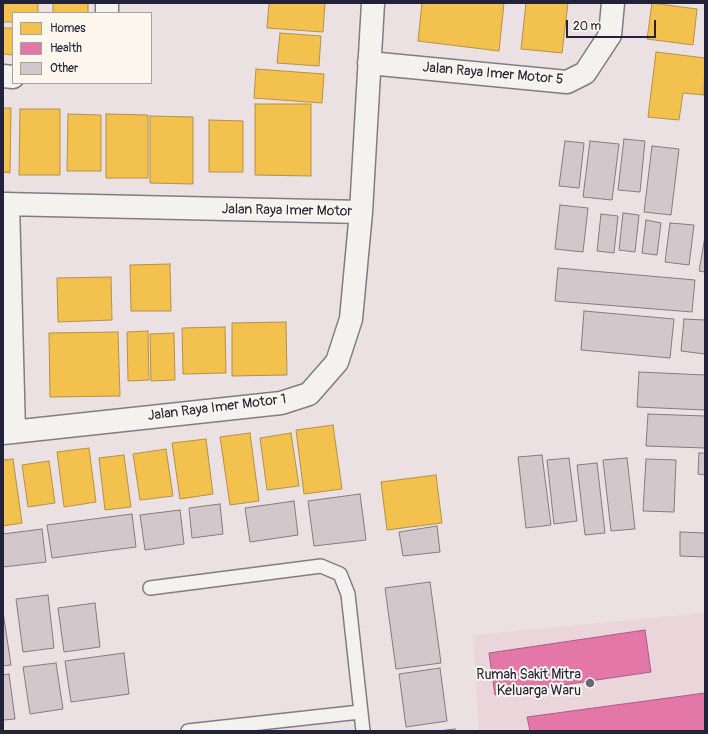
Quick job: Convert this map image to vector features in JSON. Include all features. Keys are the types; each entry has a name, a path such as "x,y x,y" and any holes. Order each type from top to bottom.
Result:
{"street":[{"name":"Jalan Raya Imer Motor","path":"6,204 361,212 373,3"},
{"name":"Jalan Raya Imer Motor 5","path":"369,63 567,82 586,73 610,36 613,3"},
{"path":"6,204 8,433"},
{"name":"Jalan Raya Imer Motor 1","path":"8,433 281,402 309,394 337,362 351,319 361,212"}],"lane":[{"path":"150,588 321,566 340,574 348,594 363,731"},
{"path":"188,731 360,712"}],"shaded area":[{"name":"Rumah Sakit Mitra Keluarga Waru","path":"705,613 705,731 479,731 473,635"}],"building: Homes":[{"path":"3,3 38,3 38,12 12,12 12,22 3,22"},
{"path":"53,3 88,3 88,12 53,12"},
{"path":"269,3 325,3 323,32 267,28"},
{"path":"422,3 504,3 499,51 418,41"},
{"path":"526,3 568,3 562,53 521,49"},
{"path":"652,3 697,9 693,45 647,39"},
{"path":"3,28 12,28 12,55 3,54"},
{"path":"280,33 321,36 319,66 277,63"},
{"path":"656,52 705,58 704,95 683,93 679,120 648,117"},
{"path":"256,69 324,74 322,103 254,98"},
{"path":"255,104 311,104 311,176 255,175"},
{"path":"3,108 11,108 10,173 3,172"},
{"path":"20,109 60,109 60,175 19,175"},
{"path":"68,114 101,115 101,171 67,171"},
{"path":"106,114 148,115 148,178 106,178"},
{"path":"150,116 193,117 193,184 150,183"},
{"path":"209,120 243,121 243,172 209,172"},
{"path":"170,264 171,311 131,311 130,265"},
{"path":"111,277 112,320 58,322 57,278"},
{"path":"286,322 287,375 232,376 232,323"},
{"path":"225,327 226,373 183,374 182,328"},
{"path":"148,331 149,380 128,381 127,332"},
{"path":"118,332 120,396 50,397 49,333"},
{"path":"174,333 175,380 151,381 150,334"},
{"path":"333,425 342,489 304,494 296,430"},
{"path":"250,433 259,501 230,505 220,437"},
{"path":"291,433 299,486 267,490 260,438"},
{"path":"206,439 213,494 180,499 172,443"},
{"path":"89,448 96,502 64,507 57,452"},
{"path":"166,449 173,496 140,500 133,454"},
{"path":"124,455 131,507 105,510 99,458"},
{"path":"13,459 22,523 3,526 3,460"},
{"path":"49,461 55,503 28,507 22,465"},
{"path":"436,475 442,523 387,530 381,482"}],"building: Health":[{"path":"645,630 651,672 495,695 489,653"},
{"path":"705,693 705,731 530,731 527,717"}],"building: Other":[{"path":"624,139 645,141 640,192 618,190"},
{"path":"565,141 584,143 579,188 559,186"},
{"path":"590,141 619,144 612,200 583,197"},
{"path":"652,146 679,149 671,215 644,212"},
{"path":"560,205 588,208 583,252 555,249"},
{"path":"623,213 639,215 635,252 619,250"},
{"path":"601,214 618,216 614,253 597,251"},
{"path":"646,220 661,223 657,255 642,253"},
{"path":"670,223 694,225 689,265 665,262"},
{"path":"705,237 705,272 699,271"},
{"path":"558,268 695,280 692,312 555,301"},
{"path":"584,311 674,319 670,358 581,350"},
{"path":"684,319 705,320 705,354 681,351"},
{"path":"639,372 705,375 705,410 637,407"},
{"path":"648,414 705,416 705,448 646,446"},
{"path":"699,453 705,453 705,475 698,474"},
{"path":"542,455 551,525 526,528 518,457"},
{"path":"569,458 577,521 554,524 547,460"},
{"path":"627,458 635,529 611,531 603,460"},
{"path":"646,459 676,460 674,512 643,511"},
{"path":"597,463 605,533 585,535 577,465"},
{"path":"360,494 366,540 314,546 308,501"},
{"path":"294,501 298,535 250,542 245,508"},
{"path":"220,504 223,534 192,538 189,508"},
{"path":"180,510 184,544 145,550 140,515"},
{"path":"132,514 136,547 52,558 47,525"},
{"path":"437,526 440,552 403,556 399,532"},
{"path":"42,529 46,562 3,567 3,534"},
{"path":"680,532 705,533 705,557 680,556"},
{"path":"430,582 441,663 396,669 385,588"},
{"path":"48,595 54,648 23,652 16,599"},
{"path":"95,603 100,647 64,652 58,608"},
{"path":"3,612 11,665 3,666"},
{"path":"124,653 129,694 71,702 65,661"},
{"path":"56,663 63,709 30,714 23,667"},
{"path":"440,668 447,721 406,727 399,674"},
{"path":"9,674 15,719 3,720 3,675"},
{"path":"455,729 455,731 437,731"}],"place":[{"name":"Rumah Sakit Mitra Keluarga Waru","path":"590,683"}]}
